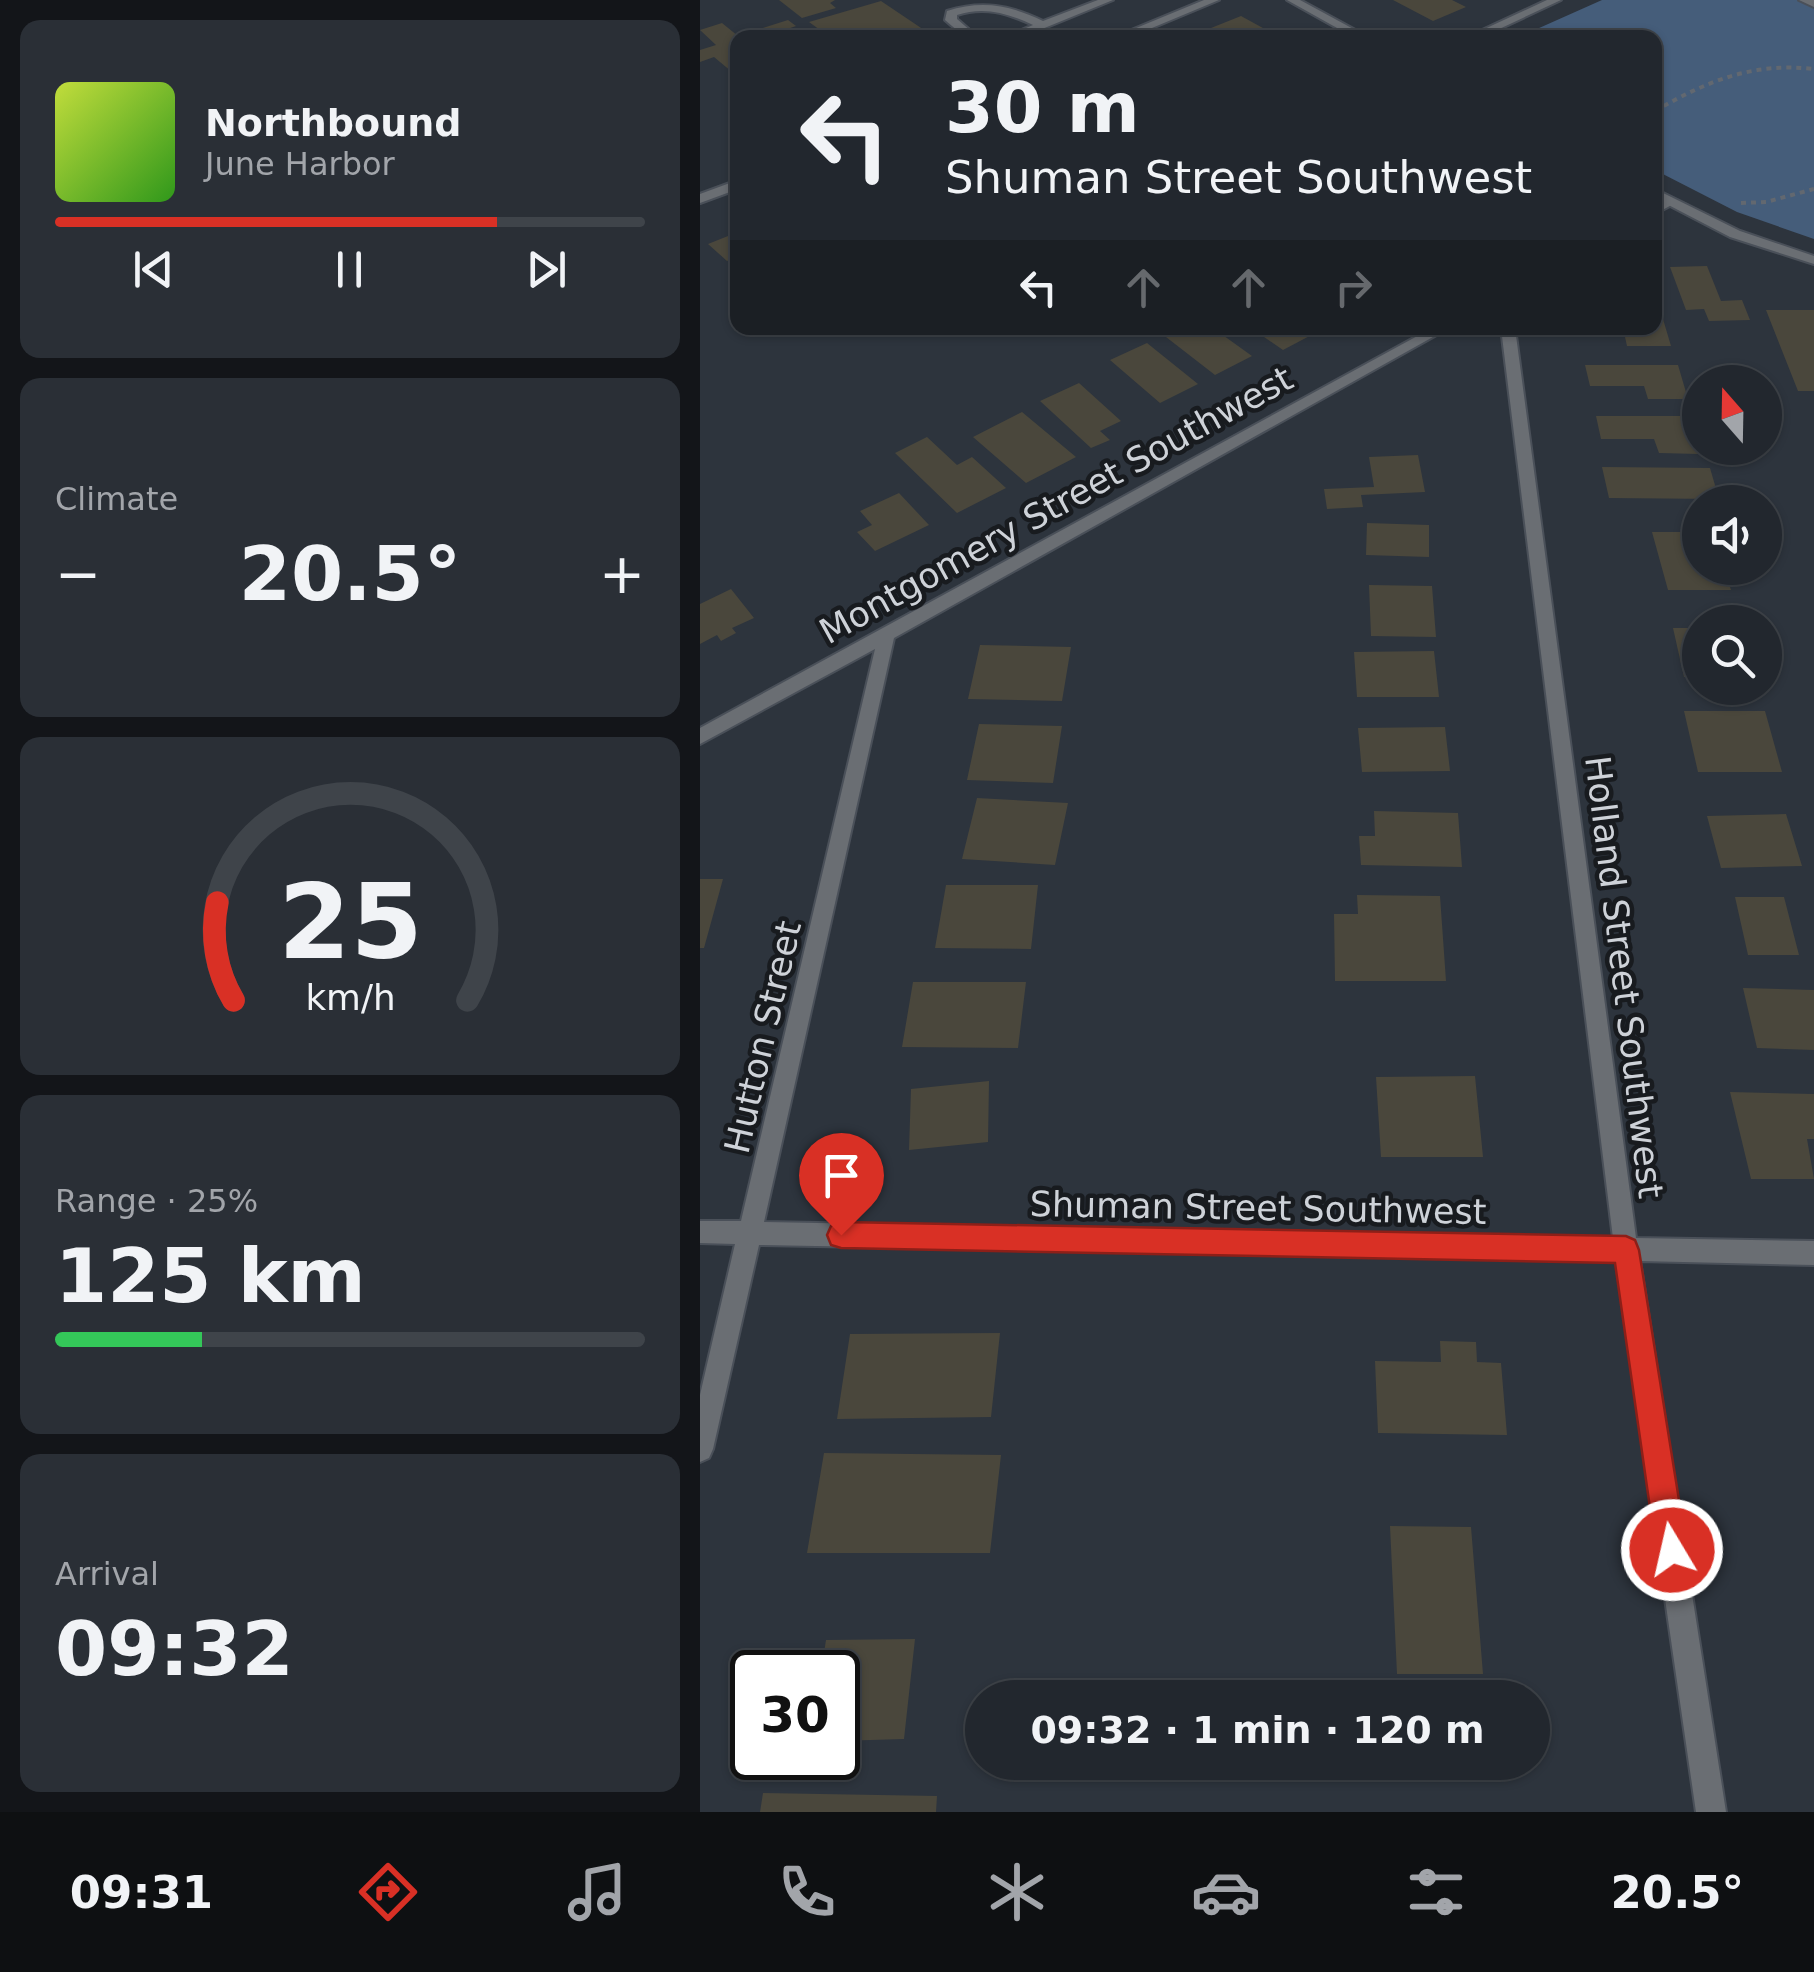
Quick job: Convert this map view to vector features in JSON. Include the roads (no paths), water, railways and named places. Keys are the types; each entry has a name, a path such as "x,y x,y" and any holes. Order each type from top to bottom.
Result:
{"street":[{"path":"1029,30 1108,0"},
{"path":"1137,30 1214,0"},
{"path":"1292,0 1350,30"},
{"path":"1488,30 1556,0"},
{"path":"1804,0 1814,4"},
{"path":"964,30 951,20 951,13 972,4 995,4 1042,25"},
{"path":"700,198 730,187"},
{"path":"1662,198 1736,234 1814,260"},
{"path":"1662,206 1671,202"},
{"name":"Montgomery Street Southwest","path":"700,737 1429,335"},
{"name":"Holland Street Southwest","path":"1509,335 1626,1250 1711,1812"},
{"name":"Hutton Street","path":"700,1449 886,637"},
{"name":"Shuman Street Southwest","path":"700,1232 1814,1253"}]}
